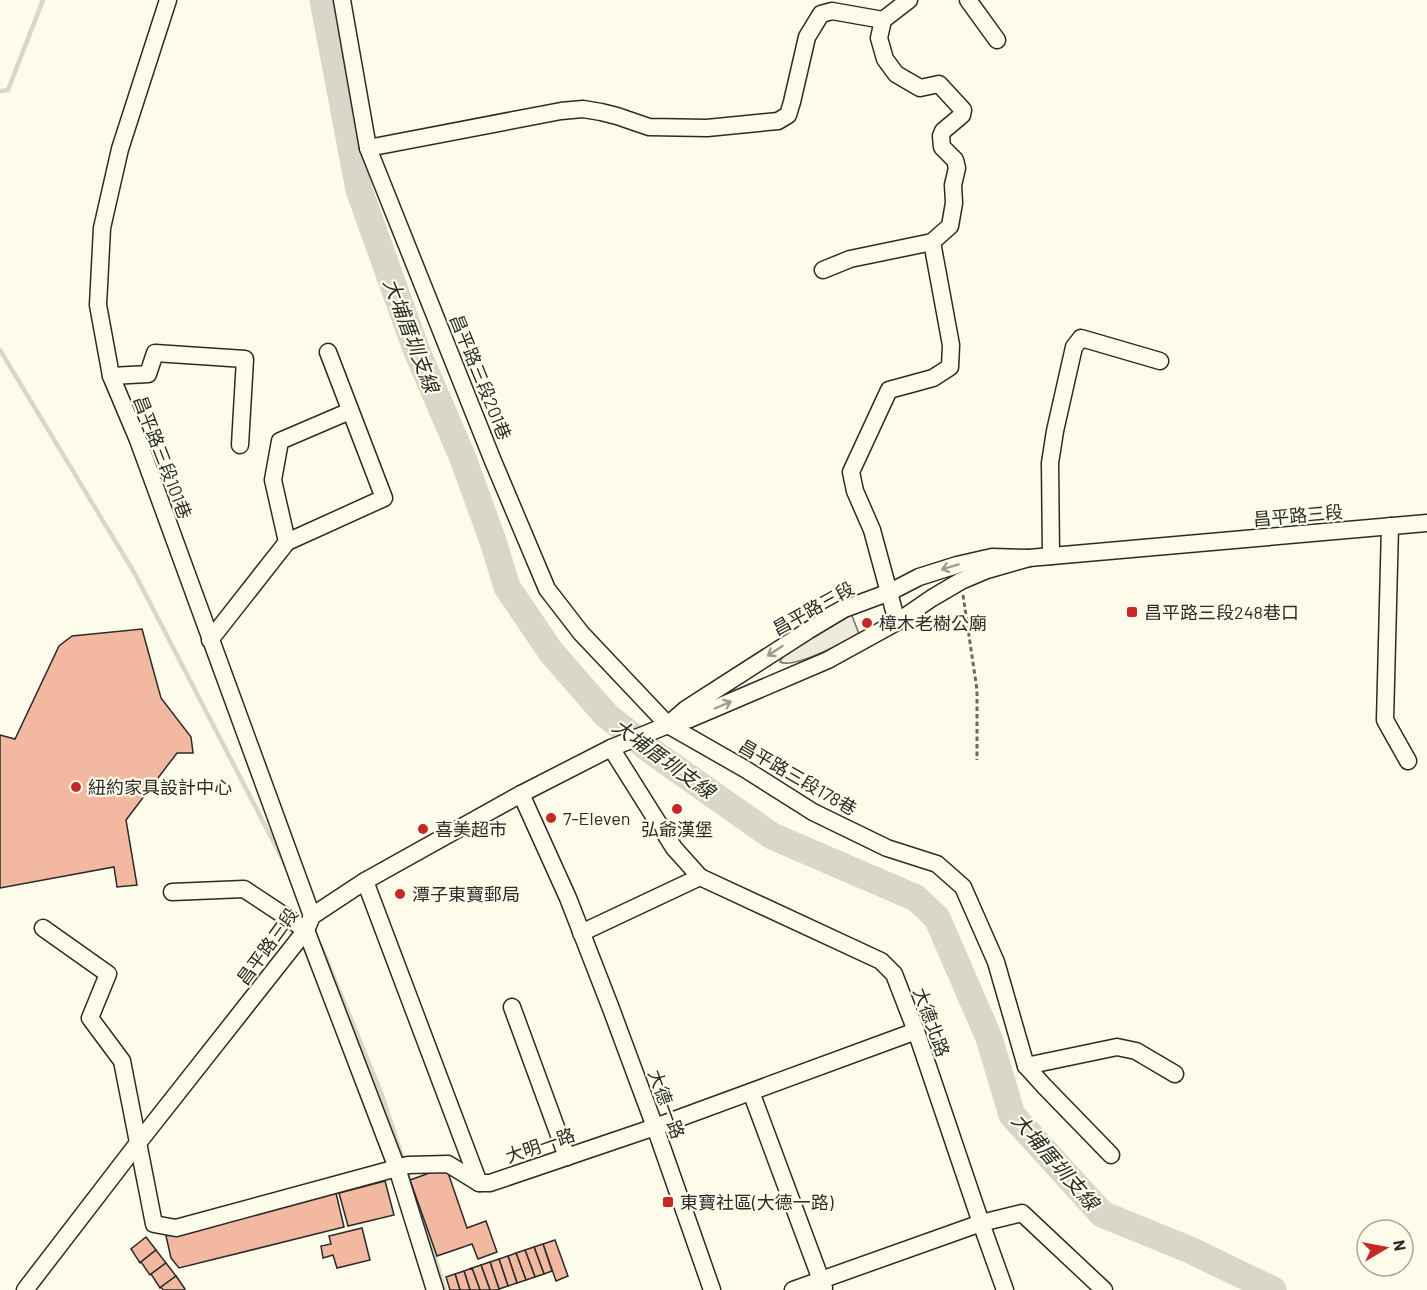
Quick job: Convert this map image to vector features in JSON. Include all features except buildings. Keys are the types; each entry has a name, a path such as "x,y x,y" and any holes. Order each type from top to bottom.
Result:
{"street":[{"name":"昌平路三段101巷","path":"168,0 120,149 102,228 98,305 111,376 138,440 210,640 397,1168 435,1290"},
{"name":"昌平路三段201巷","path":"342,0 368,148 547,590 581,633 668,724"},
{"path":"824,270 850,259 932,242 950,226 954,203 953,185 957,168 955,160 942,147 940,136 962,115 963,110 939,84 920,88 896,74 885,59 879,38 883,20 909,0"},
{"path":"968,0 997,40"},
{"path":"368,148 561,111 583,110 616,116 649,127 707,128 778,121 788,115 807,37 821,14 832,11 883,20"},
{"path":"897,622 872,530 855,491 851,472 889,390 933,378 950,367 951,345 932,242"},
{"path":"1051,556 1050,463 1054,431 1074,347 1081,338 1160,361"},
{"path":"210,640 287,542 384,498 328,352"},
{"path":"111,376 148,374 155,353 245,359 240,445"},
{"path":"287,542 273,480 280,441 350,411"},
{"name":"昌平路三段","path":"668,724 686,709 844,609 890,592 920,577 957,565 992,557 1029,558 1427,523"},
{"path":"1390,526 1385,720 1408,761"},
{"name":"昌平路三段","path":"26,1290 309,923 365,881 521,794 611,748 668,724 690,719 828,660 897,622 939,593 987,570 1029,558"},
{"name":"昌平路三段178巷","path":"668,724 813,812 887,848 938,864 963,887 996,962 1026,1066"},
{"path":"581,933 700,877 674,848 611,748"},
{"name":"大德一路","path":"521,794 568,898 655,1127 712,1290"},
{"name":"大德北路","path":"700,877 881,961 894,974 916,1031 1005,1290"},
{"path":"365,881 479,1183"},
{"path":"172,892 244,889 309,923"},
{"path":"43,928 108,974 90,1018 122,1061 154,1224 176,1228 408,1165 448,1164 479,1183"},
{"path":"512,1007 567,1157"},
{"name":"大明一路","path":"479,1183 490,1183 655,1127 916,1031"},
{"path":"1026,1066 1117,1047 1136,1051 1175,1074"},
{"path":"1026,1066 1111,1155"},
{"path":"751,1092 822,1285"},
{"path":"793,1290 822,1285 981,1223 1022,1213 1104,1290"}],"path":[{"path":"962,582 977,690 977,760"}],"shaded area":[{"path":"851,613 859,634 797,662 780,662 783,656"}],"waterway":[{"path":"0,91 8,90 43,0"},
{"name":"大埔厝圳支線","path":"323,0 359,190 416,349 462,456 507,587 551,652 606,715 654,753 772,836 916,898 937,918 989,1038 1012,1115 1102,1214 1190,1250 1273,1290"},
{"path":"0,350 135,574 285,864"},
{"path":"321,946 382,1095 404,1162"},
{"path":"407,1170 445,1290"}],"place":[{"name":"昌平路三段248巷口","path":"1132,612"},
{"name":"樟木老樹公廟","path":"867,623"},
{"name":"紐約家具設計中心","path":"76,787"},
{"name":"弘爺漢堡","path":"677,809"},
{"name":"7-Eleven","path":"551,818"},
{"name":"喜美超市","path":"423,829"},
{"name":"潭子東寶郵局","path":"400,894"},
{"name":"東寶社區(大德一路)","path":"668,1202"}]}
